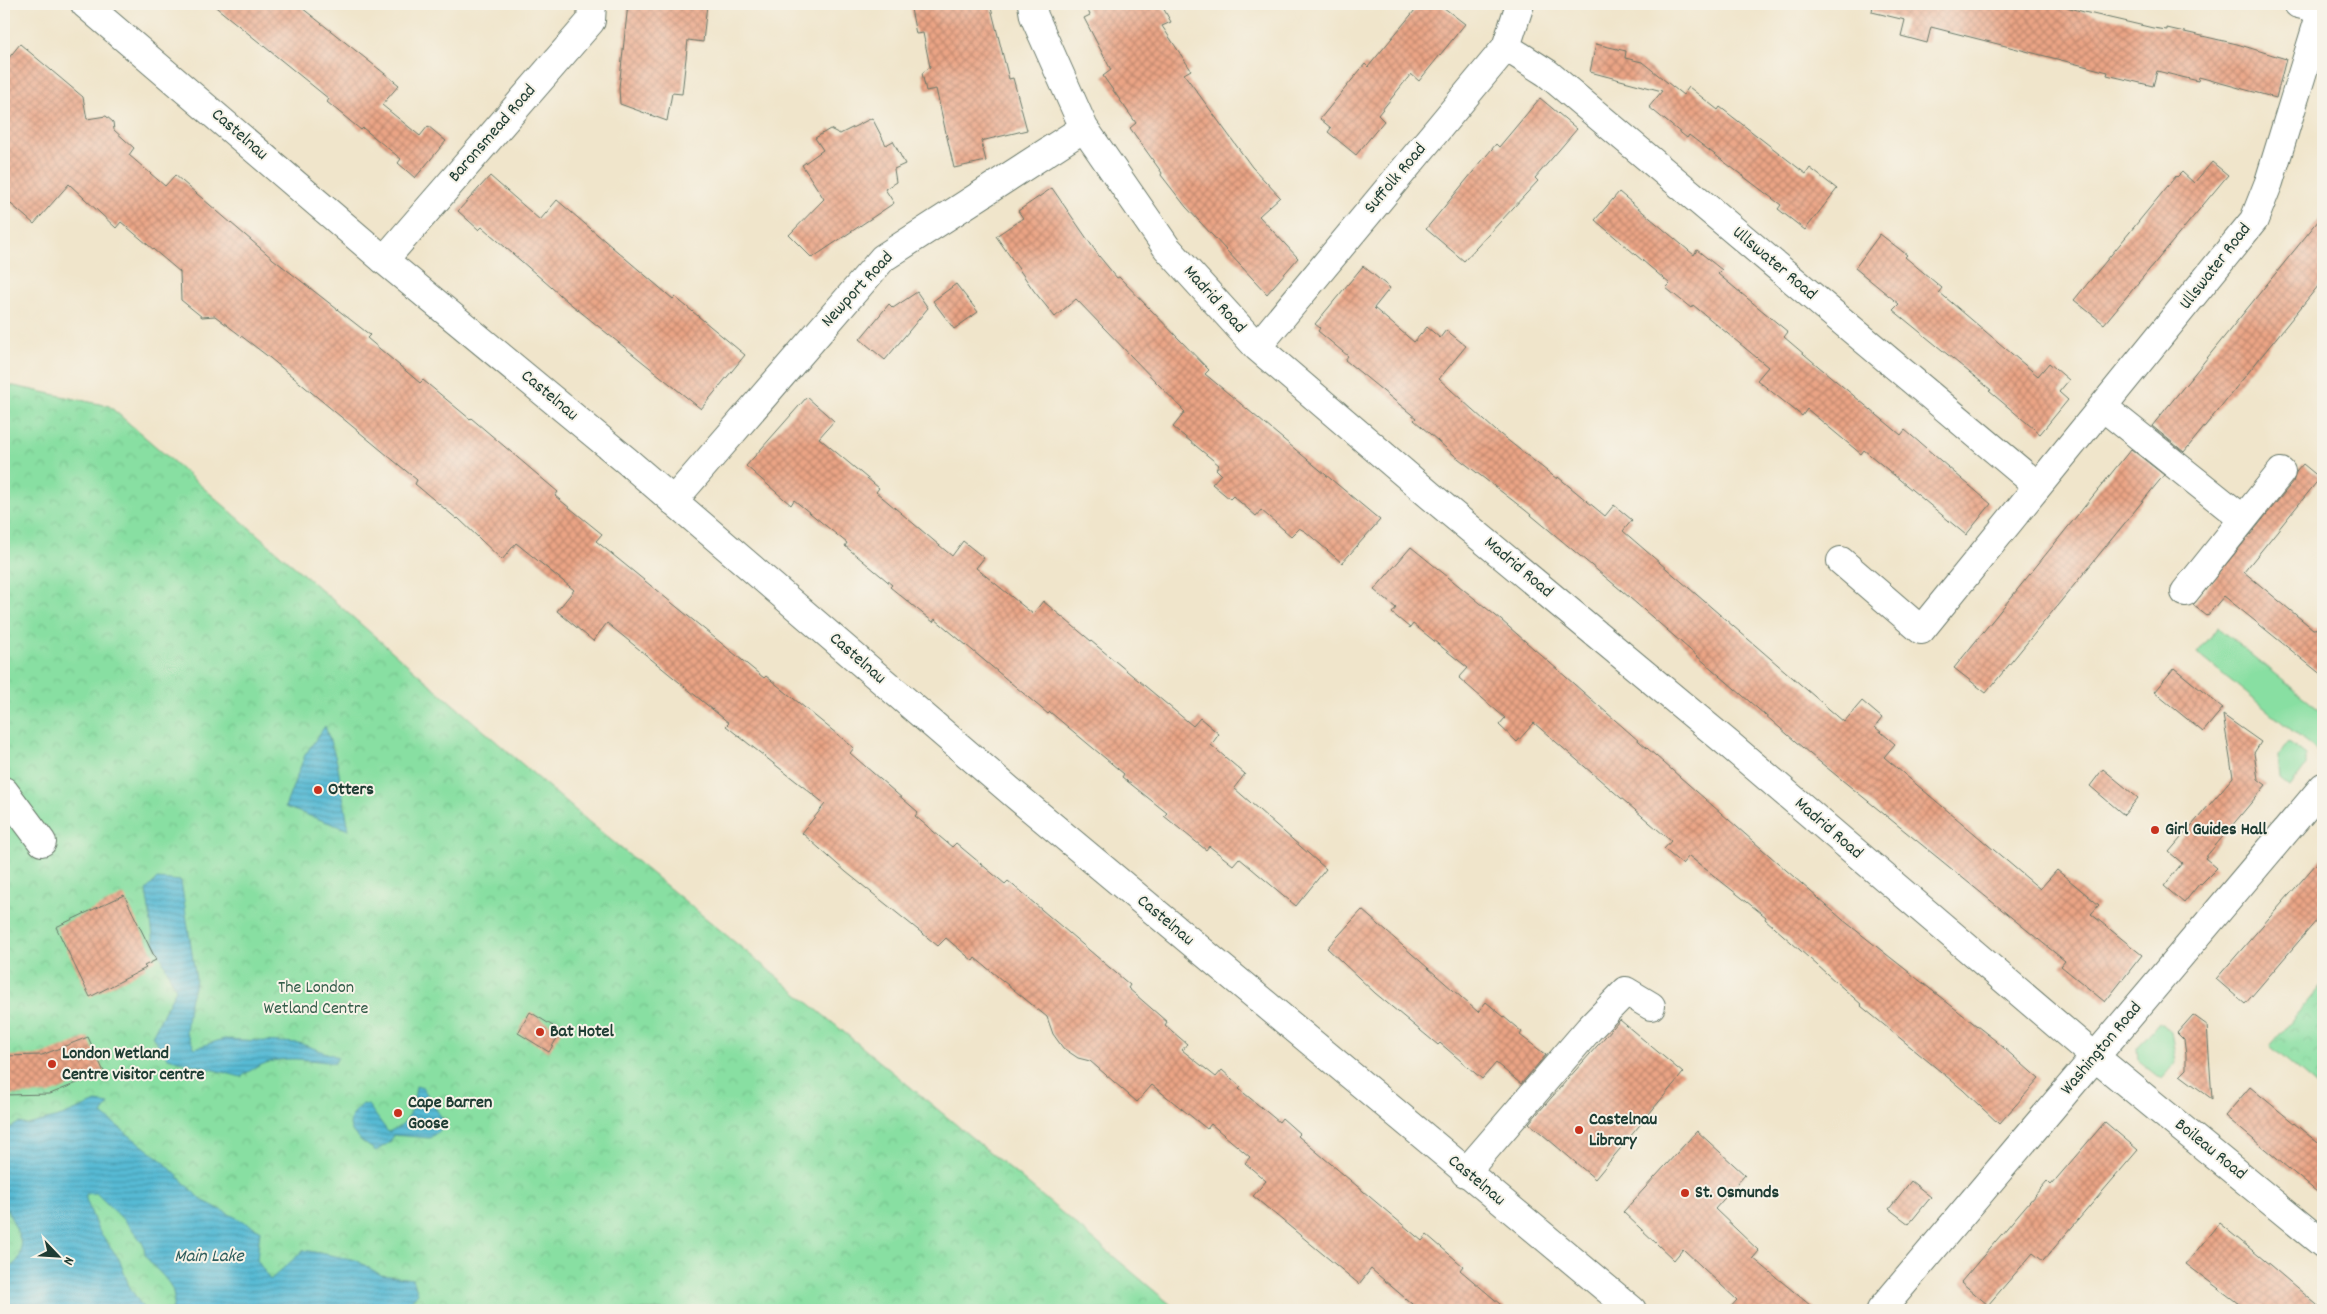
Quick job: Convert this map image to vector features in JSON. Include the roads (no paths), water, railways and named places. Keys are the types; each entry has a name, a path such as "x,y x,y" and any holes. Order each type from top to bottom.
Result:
{"street":[{"name":"Castelnau","path":"85,4 384,260 673,500 1022,800 1465,1173 1632,1310"},
{"name":"Baronsmead Road","path":"384,260 590,21 592,4"},
{"name":"Madrid Road","path":"1032,4 1034,16 1084,128 1167,248 1257,347 1432,497 1731,746 2095,1057"},
{"name":"Suffolk Road","path":"1257,347 1506,47 1520,4"},
{"name":"Ullswater Road","path":"1841,561 1921,630 2254,220 2270,182 2314,8"},
{"name":"Ullswater Road","path":"1506,47 1546,72 2038,486"},
{"name":"Newport Road","path":"673,500 883,258 1084,128"},
{"path":"2103,407 2243,519"},
{"path":"2185,592 2281,472"},
{"name":"Washington Road","path":"1881,1310 2323,786"},
{"path":"4,791 42,842"},
{"path":"1465,1173 1589,1028 1626,991 1651,1006"},
{"name":"Boileau Road","path":"2095,1057 2323,1244"}],"water":[{"path":"325,726 337,762 349,830 285,807 305,755"},
{"path":"157,879 181,881 196,980 189,1005 186,1033 195,1048 224,1039 299,1043 338,1057 335,1063 286,1059 264,1064 241,1077 168,1058 152,1036 176,989 154,942 146,890"},
{"path":"416,1086 423,1088 446,1125 430,1138 393,1135 390,1142 376,1151 356,1136 350,1125 351,1119 363,1104 368,1105 388,1132 402,1125 410,1114"},
{"name":"Main Lake","path":"96,1102 109,1104 102,1114 165,1163 200,1199 260,1230 257,1260 270,1280 304,1250 356,1260 381,1275 413,1279 418,1293 403,1310 172,1310 173,1294 168,1282 147,1258 143,1244 133,1230 96,1193 86,1194 86,1199 97,1228 119,1259 129,1286 144,1310 4,1310 4,1268 14,1264 19,1258 21,1250 18,1232 4,1201 2,1176 4,1131 19,1123 28,1125 62,1116"}],"place":[{"name":"Otters","path":"318,790"},
{"name":"Girl Guides Hall","path":"2155,830"},
{"name":"Bat Hotel","path":"540,1032"},
{"name":"London Wetland Centre visitor centre","path":"52,1064"},
{"name":"Cape Barren Goose","path":"398,1113"},
{"name":"Castelnau Library","path":"1579,1130"},
{"name":"St. Osmunds","path":"1685,1193"}],"park label":[{"name":"The London Wetland Centre","path":"316,998"}]}
